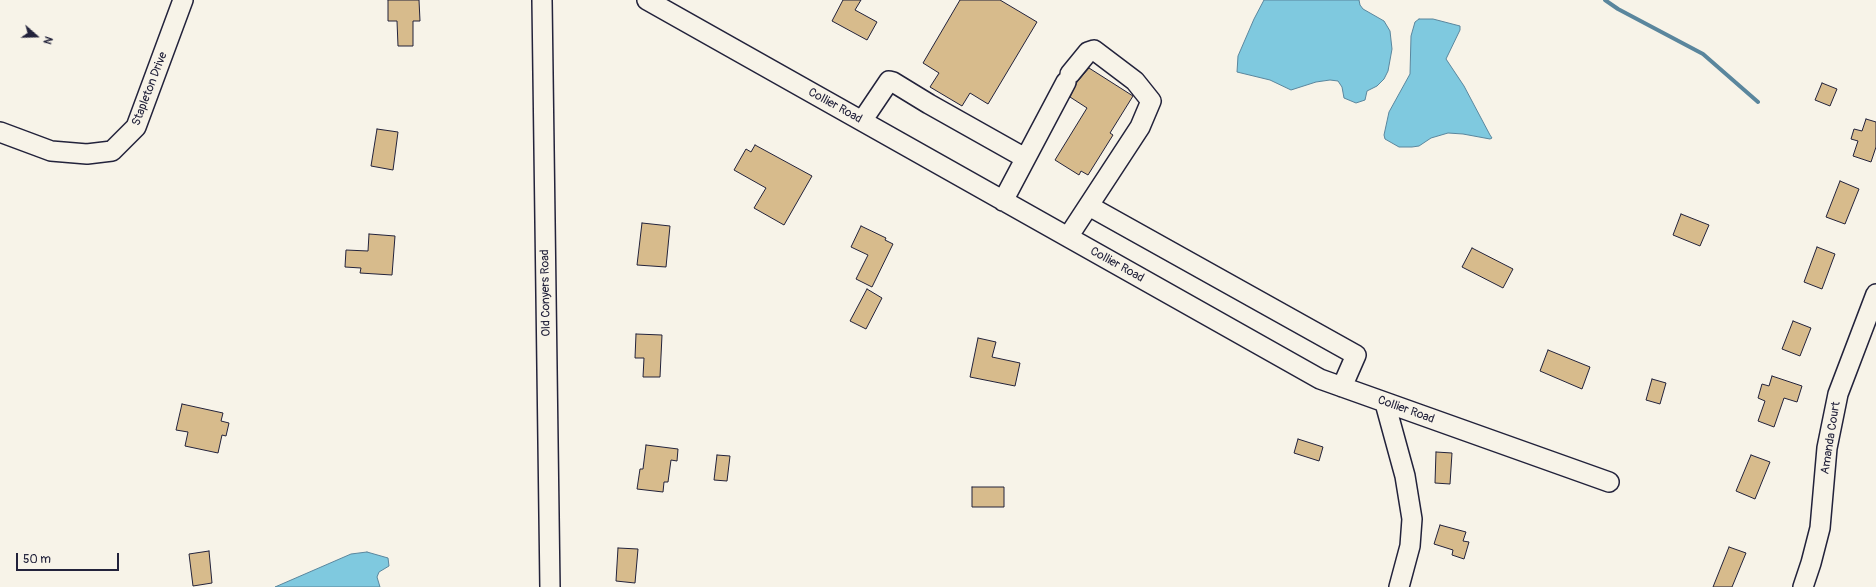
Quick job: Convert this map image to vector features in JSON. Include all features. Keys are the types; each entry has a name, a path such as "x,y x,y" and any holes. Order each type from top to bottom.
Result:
{"street":[{"name":"Stapleton Drive","path":"0,132 51,151 87,154 112,152 136,127 183,0"},
{"name":"Old Conyers Road","path":"542,0 550,587"},
{"name":"Collier Road","path":"647,0 1320,379 1609,482"},
{"path":"1003,201 1068,78 1088,52 1094,50 1135,81 1151,101 1140,127 1068,237"},
{"path":"862,121 889,81 1025,158"},
{"path":"1089,206 1356,355 1342,387"},
{"name":"Amanda Court","path":"1802,587 1811,563 1820,528 1828,448 1838,394 1876,294"},
{"path":"1385,403 1405,476 1412,519 1410,546 1399,587"}],"water":[{"path":"1264,0 1359,0 1363,9 1384,21 1390,31 1392,49 1388,71 1384,79 1377,86 1367,91 1365,100 1356,103 1344,98 1342,87 1338,81 1330,80 1316,82 1291,90 1270,80 1237,72 1238,56"},
{"path":"1419,19 1433,19 1460,26 1460,30 1446,59 1464,86 1492,138 1490,139 1448,133 1431,138 1419,146 1412,147 1399,147 1385,139 1384,135 1389,112 1410,74 1411,36 1415,22"},
{"path":"367,552 388,558 389,566 379,572 377,577 380,587 275,587 351,554"}],"building":[{"path":"388,0 419,0 420,21 413,21 413,46 398,46 397,21 388,21"},
{"path":"843,0 861,0 855,10 877,22 867,40 832,21"},
{"path":"960,0 1000,0 1037,22 988,104 970,93 962,106 930,87 939,73 923,63"},
{"path":"1089,68 1133,96 1110,133 1113,135 1088,175 1081,171 1079,175 1055,160 1087,108 1070,97 1077,82"},
{"path":"1822,83 1837,89 1830,106 1815,100"},
{"path":"1866,119 1876,122 1876,147 1871,162 1853,156 1858,141 1851,139 1854,129 1862,131"},
{"path":"377,129 398,132 393,170 371,166"},
{"path":"755,145 812,176 784,225 754,208 766,188 734,170 746,149 751,152"},
{"path":"1840,181 1859,189 1845,224 1826,217"},
{"path":"1681,214 1709,225 1700,246 1673,235"},
{"path":"642,223 670,226 666,267 637,265"},
{"path":"861,226 886,238 885,240 893,244 872,287 856,279 868,255 851,247"},
{"path":"369,234 395,236 392,275 360,273 361,268 345,267 346,250 368,251"},
{"path":"1817,247 1835,254 1822,289 1804,282"},
{"path":"1472,248 1513,269 1503,288 1462,267"},
{"path":"867,289 882,298 866,329 850,321"},
{"path":"1793,321 1811,328 1800,356 1782,349"},
{"path":"636,334 662,335 660,377 643,377 644,358 635,358"},
{"path":"978,338 996,342 992,357 1020,363 1015,386 970,377"},
{"path":"1548,350 1590,367 1582,389 1540,371"},
{"path":"1772,376 1802,386 1797,402 1784,398 1774,427 1758,421 1765,401 1758,398 1762,384 1769,386"},
{"path":"1652,379 1666,383 1660,404 1646,400"},
{"path":"182,404 223,413 221,421 229,423 226,436 222,435 218,453 185,446 188,432 176,430"},
{"path":"1298,439 1323,447 1319,461 1294,453"},
{"path":"646,445 678,449 677,461 671,460 668,482 664,482 663,492 637,489 640,469 643,469"},
{"path":"1436,452 1452,453 1450,484 1435,483"},
{"path":"717,455 730,456 727,481 714,480"},
{"path":"1751,455 1770,462 1755,499 1736,491"},
{"path":"972,487 1004,487 1004,507 972,507"},
{"path":"1440,525 1466,532 1463,541 1469,542 1464,559 1452,555 1453,550 1434,544"},
{"path":"1729,547 1746,553 1732,587 1713,587"},
{"path":"618,548 638,549 635,583 616,581"},
{"path":"209,551 212,583 193,586 189,554"}],"waterway":[{"path":"1605,0 1618,9 1703,54 1758,102"}]}
